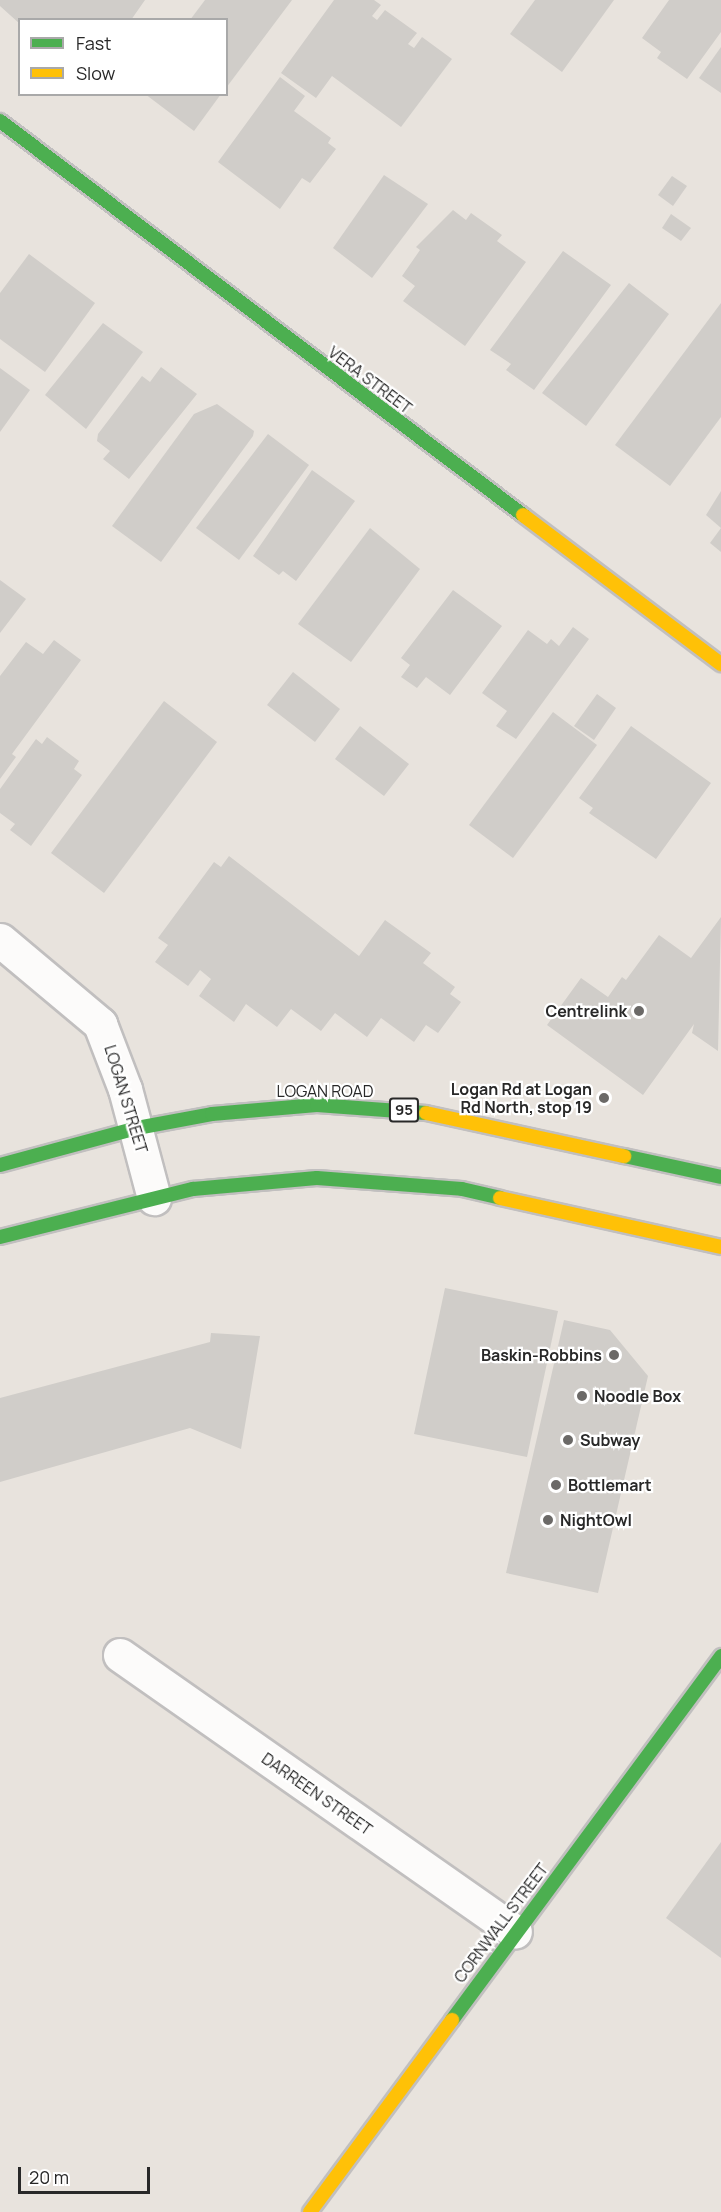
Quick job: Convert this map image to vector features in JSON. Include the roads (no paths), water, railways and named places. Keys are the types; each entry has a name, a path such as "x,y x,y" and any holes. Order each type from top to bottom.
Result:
{"main road":[{"name":"VERA STREET","path":"0,120 721,664"},
{"name":"LOGAN ROAD","path":"0,1165 137,1128 263,1108 374,1107 431,1113 721,1177"},
{"path":"0,1238 154,1198 272,1180 414,1183 721,1247"},
{"name":"CORNWALL STREET","path":"310,2212 721,1656"}],"street":[{"name":"LOGAN STREET","path":"0,940 100,1024 137,1128 154,1198"},
{"name":"DARREEN STREET","path":"120,1655 515,1932"}],"place":[{"name":"Centrelink","path":"639,1011"},
{"name":"Logan Rd at Logan Rd North, stop 19","path":"604,1098"},
{"name":"Baskin-Robbins","path":"614,1355"},
{"name":"Noodle Box","path":"582,1396"},
{"name":"Subway","path":"568,1440"},
{"name":"Bottlemart","path":"556,1485"},
{"name":"NightOwl","path":"548,1520"}]}
